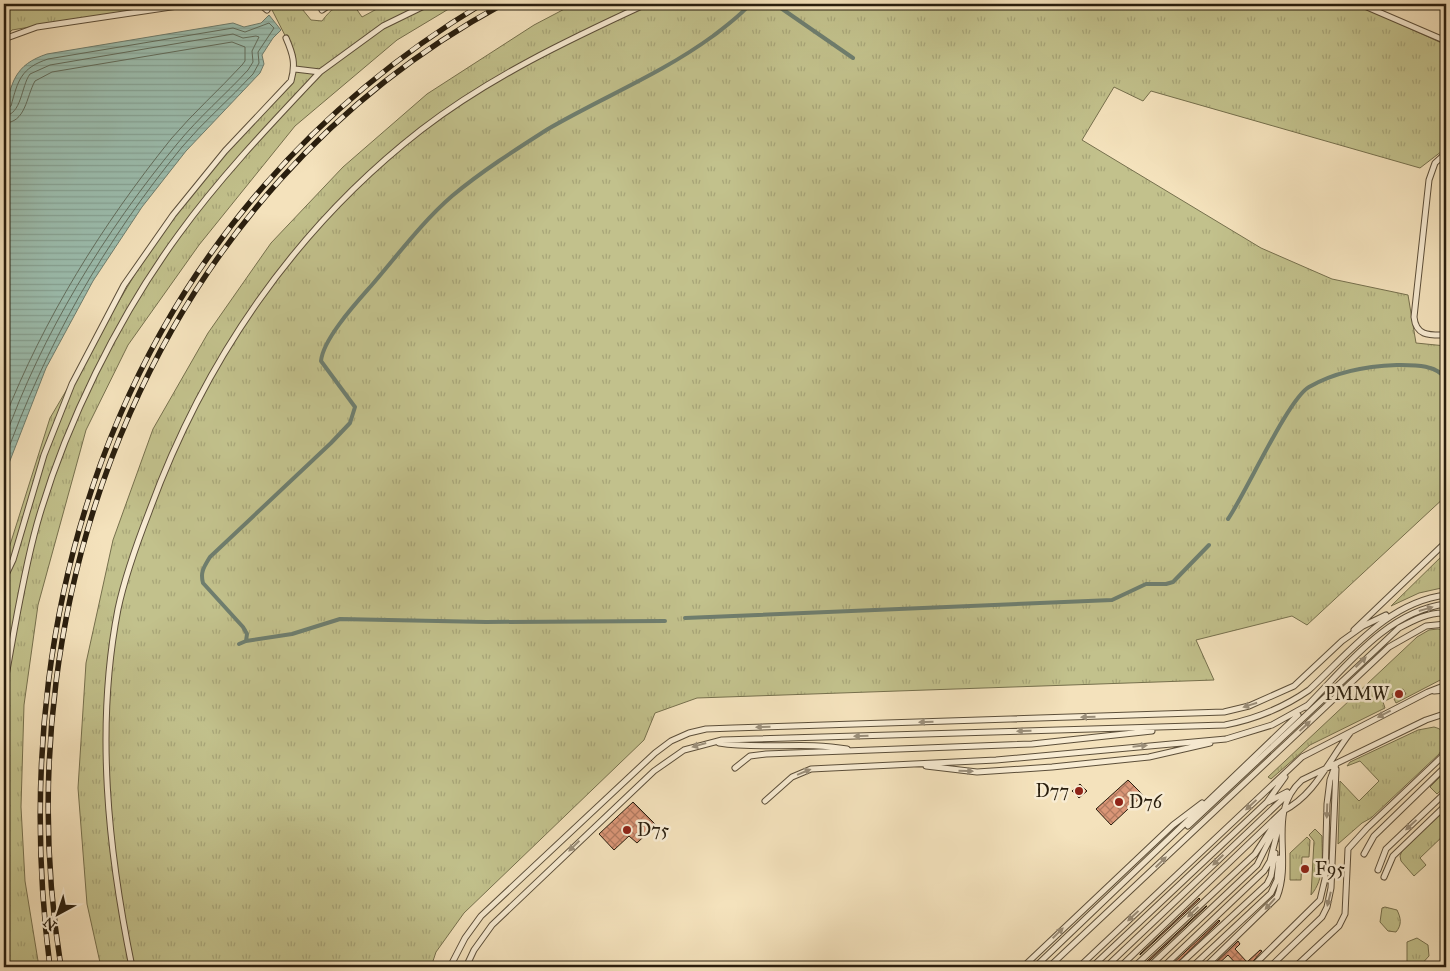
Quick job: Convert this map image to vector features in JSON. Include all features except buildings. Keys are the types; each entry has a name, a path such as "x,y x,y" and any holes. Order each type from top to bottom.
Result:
{"lane":[{"path":"4,39 37,28 191,4"},
{"path":"260,4 267,10"},
{"path":"322,10 331,4"},
{"path":"4,687 20,599 37,524 74,420 138,294 179,234 229,170 320,72 383,26 428,4"},
{"path":"132,967 119,907 110,845 107,777 108,682 118,609 132,557 180,432 216,365 274,278 318,224 385,160 423,128 512,70 550,48 646,4"},
{"path":"1360,4 1446,41"},
{"path":"4,579 13,560 44,455 68,393 124,285 173,215 225,151 280,95 291,81 295,68 294,58 286,38"},
{"path":"295,68 320,72"},
{"path":"1446,153 1434,163 1429,180 1414,318 1414,324 1420,332 1446,336"},
{"path":"450,967 465,938 481,916 644,762 671,742 689,733 706,729 1224,712 1249,706 1294,686 1446,542"},
{"path":"1342,641 1363,626 1402,607 1446,595"},
{"path":"1035,967 1221,790 1364,649 1407,616 1446,604"},
{"path":"466,967 474,950 492,925 654,771 684,750 714,742 1179,727 1225,725 1246,721 1280,707 1309,690 1380,624 1402,607"},
{"path":"1035,967 1399,628 1416,619 1437,612 1446,613"},
{"path":"1049,967 1389,646 1406,635 1426,626 1446,624"},
{"path":"1370,664 1383,642"},
{"path":"1079,967 1302,757 1446,684"},
{"path":"1428,692 1446,690"},
{"path":"918,764 955,771 977,772 1052,767 1149,757 1226,739 1272,725 1308,705"},
{"path":"1106,967 1302,780 1426,720 1444,714 1446,716"},
{"path":"734,768 750,756 766,754 1032,744 1179,727"},
{"path":"1120,967 1283,811 1292,806 1305,794 1326,769 1352,730"},
{"path":"765,801 792,777 811,769 1034,757 1226,739"},
{"path":"714,742 742,747 801,744 830,746 858,751"},
{"path":"1295,967 1339,926 1345,914 1348,849 1367,828 1446,754"},
{"path":"1252,967 1320,900 1325,879 1327,804 1330,780 1336,763"},
{"path":"1270,967 1322,917 1327,907 1331,888 1336,763"},
{"path":"1364,854 1374,836 1446,766"},
{"path":"1092,967 1267,802 1291,768"},
{"path":"1023,967 1173,824 1221,790"},
{"path":"1267,802 1292,790"},
{"path":"1148,967 1257,865 1292,790"},
{"path":"1378,870 1386,849 1446,792"},
{"path":"1384,877 1393,856 1446,805"},
{"path":"1134,967 1255,854 1283,811"},
{"path":"1162,967 1264,871 1270,861 1283,811"},
{"path":"1177,967 1267,884 1271,876 1283,811"},
{"path":"1192,967 1275,887 1283,811"},
{"path":"1205,967 1277,897 1282,881 1283,811"}],"green space":[{"path":"4,4 169,4 12,30 4,39"},
{"path":"269,4 298,4 311,20 322,21 335,8 347,4 353,4 362,17 386,4 457,4 397,40 295,126 199,245 128,345 86,430 38,605 24,705 21,807 25,881 39,967 4,967 4,564 50,418 148,252 194,191 291,79 295,55"},
{"path":"574,4 1350,4 1367,9 1446,45 1446,148 1420,168 1151,91 1143,101 1114,87 1082,140 1261,248 1332,279 1408,295 1416,343 1446,346 1446,496 1307,625 1292,616 1196,640 1214,680 697,698 655,713 644,740 464,913 436,952 431,967 101,967 87,904 78,788 86,663 113,540 153,429 208,333 271,243 343,167 427,94 534,25"},
{"path":"1446,552 1446,587 1419,593 1391,606"},
{"path":"1438,629 1446,631 1446,677 1396,703 1394,699 1406,694 1403,689 1392,694 1393,697 1383,702 1385,708 1310,745 1271,779 1268,777 1417,637 1429,630"},
{"path":"1434,727 1443,731 1445,738 1439,754 1371,818 1362,823 1338,844 1340,781 1359,801 1379,781 1360,761 1347,766 1350,762 1418,730"},
{"path":"1446,771 1446,786 1437,794 1430,787"},
{"path":"1446,809 1446,833 1420,858 1426,865 1414,876 1401,861 1402,851"},
{"path":"1315,829 1322,836 1322,867 1319,882 1311,895 1314,841 1309,835"},
{"path":"1307,837 1310,840 1309,857 1302,857 1301,880 1290,880 1290,853"},
{"path":"1382,908 1397,910 1400,924 1396,932 1388,931 1380,922"},
{"path":"1417,938 1428,945 1429,956 1419,967 1407,967 1407,942"}],"water":[{"path":"269,15 281,30 273,38 262,55 264,64 260,73 186,151 142,207 93,281 46,368 4,476 4,114 9,93 16,76 27,64 47,54 233,23 244,27 261,23"}],"waterway":[{"path":"246,641 247,634 243,627 203,583 203,570 210,557 350,423 355,407 321,361 328,342 349,311 420,228 463,187 548,129 693,50 728,25 750,4"},
{"path":"775,4 853,58"},
{"path":"1228,519 1290,409 1300,395 1309,387 1330,377 1363,368 1386,366 1424,366 1437,370 1446,379"},
{"path":"685,618 1112,600 1146,584 1173,582 1209,545"},
{"path":"239,644 246,641 292,634 340,619 486,622 665,621"}],"railway":[{"path":"50,967 40,822 49,681 75,545 120,416 183,296 264,186 364,88 482,4"},
{"path":"61,967 48,824 56,683 83,545 130,413 196,291 280,180 383,83 503,4"}],"place":[{"name":"PMMW","path":"1399,694"},
{"name":"D77","path":"1079,791"},
{"name":"D76","path":"1119,802"},
{"name":"D75","path":"627,830"},
{"name":"F95","path":"1305,869"}]}
